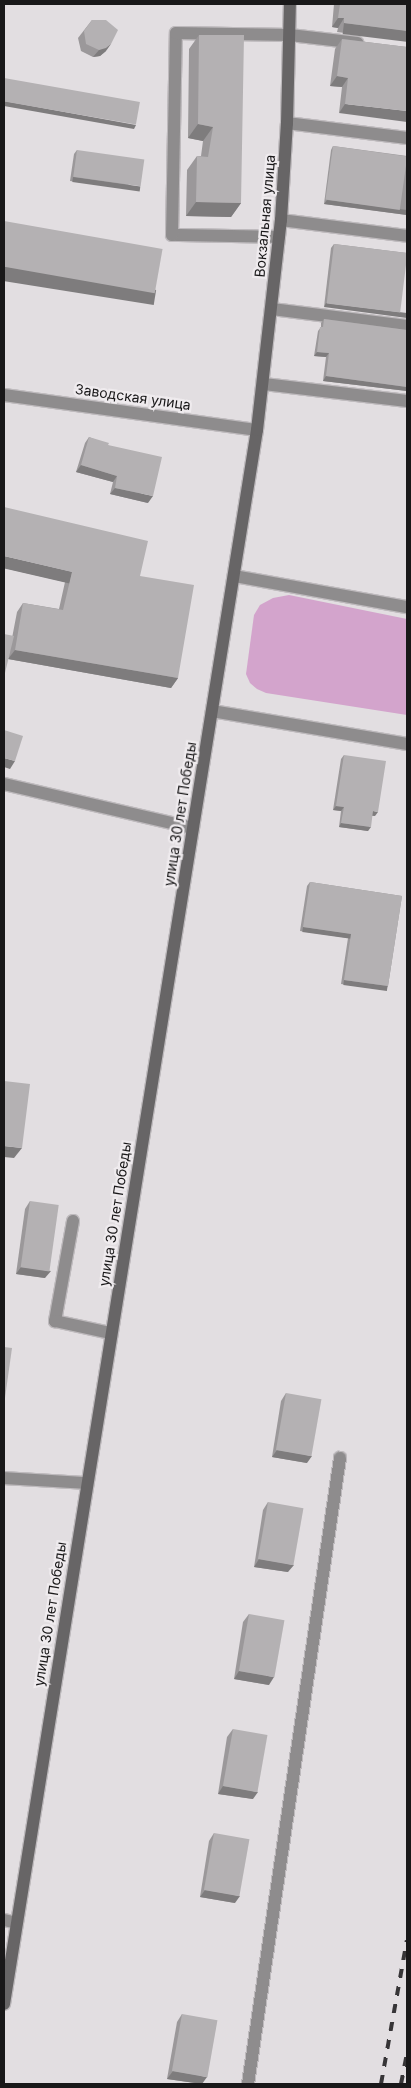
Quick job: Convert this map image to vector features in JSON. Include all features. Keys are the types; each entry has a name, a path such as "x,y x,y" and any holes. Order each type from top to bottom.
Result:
{"main road":[{"name":"Вокзальная улица","path":"258,430 281,220 287,123 290,4"},
{"name":"улица 30 лет Победы","path":"4,2004 10,1922 86,1483 258,430"}],"street":[{"path":"279,237 172,235 176,33 290,35 368,44"},
{"path":"287,123 407,138"},
{"path":"281,220 407,236"},
{"path":"272,309 407,326"},
{"path":"264,384 407,401"},
{"name":"Заводская улица","path":"4,395 258,430"},
{"path":"234,576 407,607"},
{"path":"212,711 407,744"},
{"path":"4,784 192,828"},
{"path":"73,1221 55,1321 110,1333"},
{"path":"248,2084 340,1458"},
{"path":"4,1478 86,1483"}],"shaded area":[{"path":"289,595 407,619 407,715 266,693 250,683 246,674 254,615 260,605 273,598"}],"building":[{"path":"340,4 407,4 407,31 344,23 344,18 338,18"},
{"path":"92,20 106,20 118,30 111,44 106,48 99,50 86,44 84,31"},
{"path":"199,35 244,35 241,203 196,202 197,156 208,157 213,127 198,124"},
{"path":"342,39 407,47 407,111 345,104 348,78 337,76"},
{"path":"4,78 140,102 136,125 4,101"},
{"path":"333,146 407,156 400,210 325,199"},
{"path":"77,150 144,159 141,186 73,177"},
{"path":"4,221 163,249 155,293 4,267"},
{"path":"334,244 407,253 400,313 327,304"},
{"path":"324,319 407,330 407,387 326,376 329,353 317,352 320,327 323,327"},
{"path":"89,437 109,443 108,445 162,457 153,496 115,488 117,476 81,465"},
{"path":"4,507 148,541 140,576 194,585 178,678 15,650 23,603 63,610 72,572 4,556"},
{"path":"4,634 14,636 4,677"},
{"path":"4,730 23,736 15,761 4,758"},
{"path":"344,755 386,761 378,812 373,811 371,827 341,823 344,807 336,806"},
{"path":"310,882 402,896 388,986 344,980 351,934 303,927"},
{"path":"4,1081 30,1084 22,1148 4,1146"},
{"path":"30,1201 59,1205 49,1271 21,1267"},
{"path":"4,1347 12,1348 4,1405"},
{"path":"286,1393 321,1399 311,1456 276,1450"},
{"path":"268,1502 303,1508 293,1565 258,1559"},
{"path":"249,1614 284,1620 274,1677 239,1671"},
{"path":"233,1729 267,1735 257,1792 223,1786"},
{"path":"214,1833 249,1839 239,1896 204,1890"},
{"path":"182,2014 217,2020 207,2077 172,2071"}],"railway":[{"path":"381,2084 407,1940"},
{"path":"401,2084 407,2052"}]}
